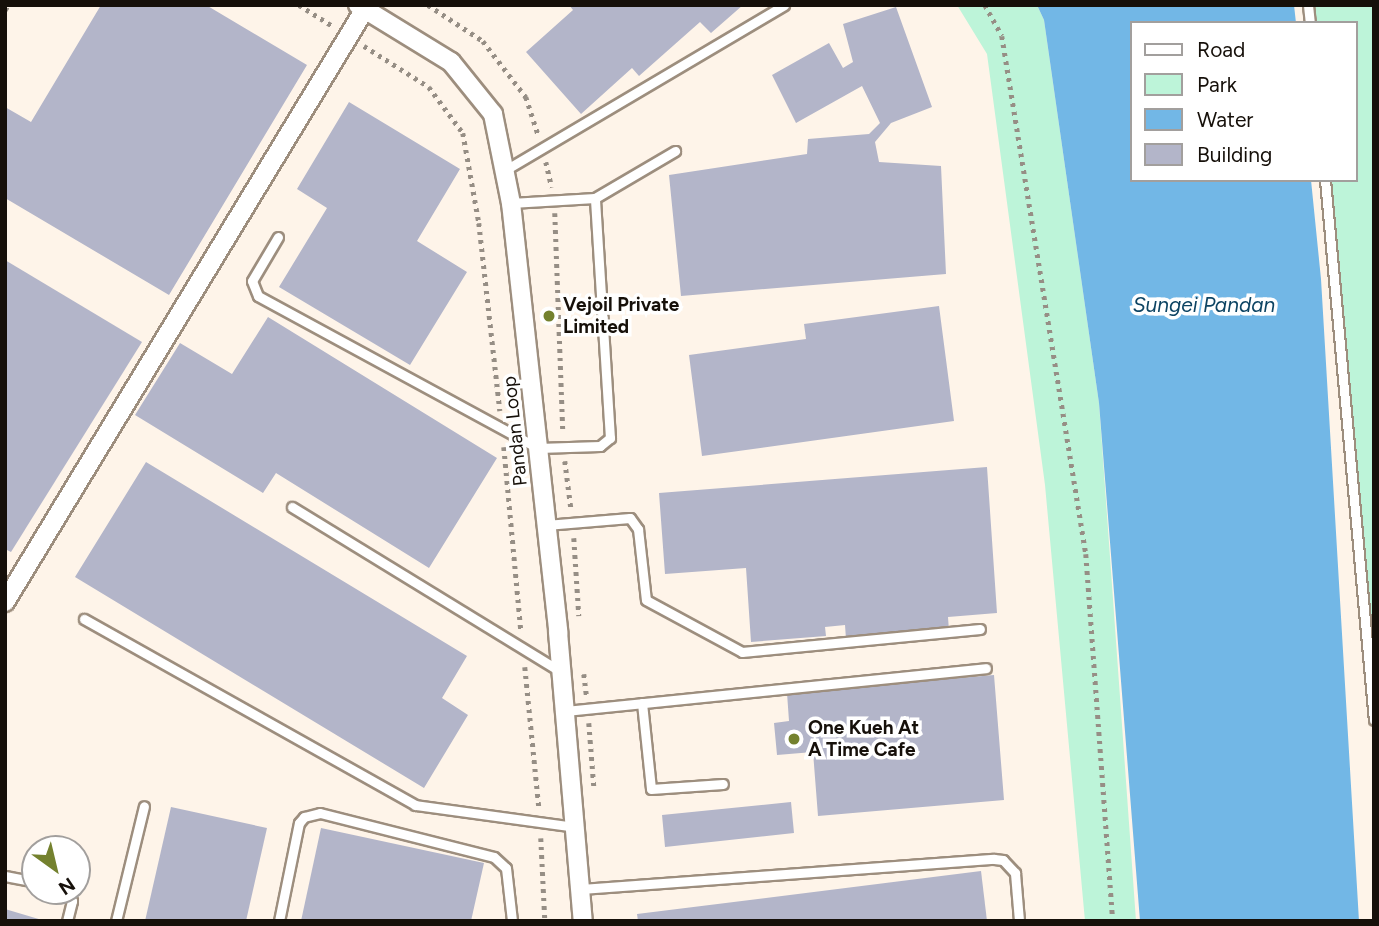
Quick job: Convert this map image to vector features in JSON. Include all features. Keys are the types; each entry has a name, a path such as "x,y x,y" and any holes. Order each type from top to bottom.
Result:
{"street":[{"path":"5,602 348,36 361,7"},
{"name":"Pandan Loop","path":"361,7 451,62 494,114 507,169 511,203 565,711 583,921"}],"lane":[{"path":"507,169 784,5"},
{"path":"511,203 595,198 675,150"},
{"path":"1325,182 1374,720"},
{"path":"278,237 252,281 258,296 538,448 600,446 610,438 595,198"},
{"path":"292,507 561,672"},
{"path":"546,525 629,518 638,529 646,600 742,652 980,629"},
{"path":"84,619 415,805 576,827"},
{"path":"565,711 986,668"},
{"path":"642,703 652,789 723,784"},
{"path":"116,921 144,806"},
{"path":"279,921 299,823 304,817 320,813 494,857 506,868 512,921"},
{"path":"581,889 994,859 1003,860 1015,873 1019,921"}],"path":[{"path":"5,10 8,5"},
{"path":"299,5 429,88 463,133 479,223 502,428 540,822 545,921"},
{"path":"428,5 483,41 526,97 543,147"},
{"path":"985,5 1002,36 1086,554 1113,921"}],"green space":[{"path":"957,5 1037,5 1044,20 1099,403 1136,921 1085,921 1045,485 987,54"},
{"path":"1308,5 1374,5 1374,720 1325,182 1358,182 1358,21 1310,21"}],"water":[{"name":"Sungei Pandan","path":"1037,5 1294,5 1296,21 1130,21 1130,182 1311,182 1321,279 1359,921 1140,921 1099,403 1044,20"}],"building":[{"path":"101,5 206,5 307,65 169,295 5,198 5,107 31,122"},
{"path":"569,5 743,5 711,33 700,22 639,76 632,68 581,114 526,52 573,10"},
{"path":"896,7 932,107 891,123 875,142 879,162 941,166 946,274 681,296 669,175 807,154 808,139 869,134 880,123 862,86 796,123 772,75 829,43 843,68 853,62 843,24"},
{"path":"349,102 460,169 417,241 467,272 410,365 279,287 327,208 297,189"},
{"path":"5,260 142,342 11,552 5,549"},
{"path":"939,306 954,421 702,456 689,355 806,339 804,324"},
{"path":"268,317 497,458 429,568 276,473 263,493 135,415 180,343 232,374"},
{"path":"146,462 467,656 442,698 468,715 424,788 75,577"},
{"path":"987,467 997,613 948,617 949,631 846,639 845,625 825,627 826,636 751,642 746,568 665,574 659,493"},
{"path":"994,675 1004,800 818,816 813,752 777,755 774,723 789,721 787,693"},
{"path":"791,802 794,833 665,847 662,815"},
{"path":"171,807 267,828 246,921 145,921"},
{"path":"321,828 484,863 471,921 301,921"},
{"path":"981,871 987,921 638,921 637,914"},
{"path":"5,909 42,920 42,921 5,921"}],"place":[{"name":"Vejoil Private Limited","path":"549,316"},
{"name":"One Kueh At A Time Cafe","path":"794,739"}]}
